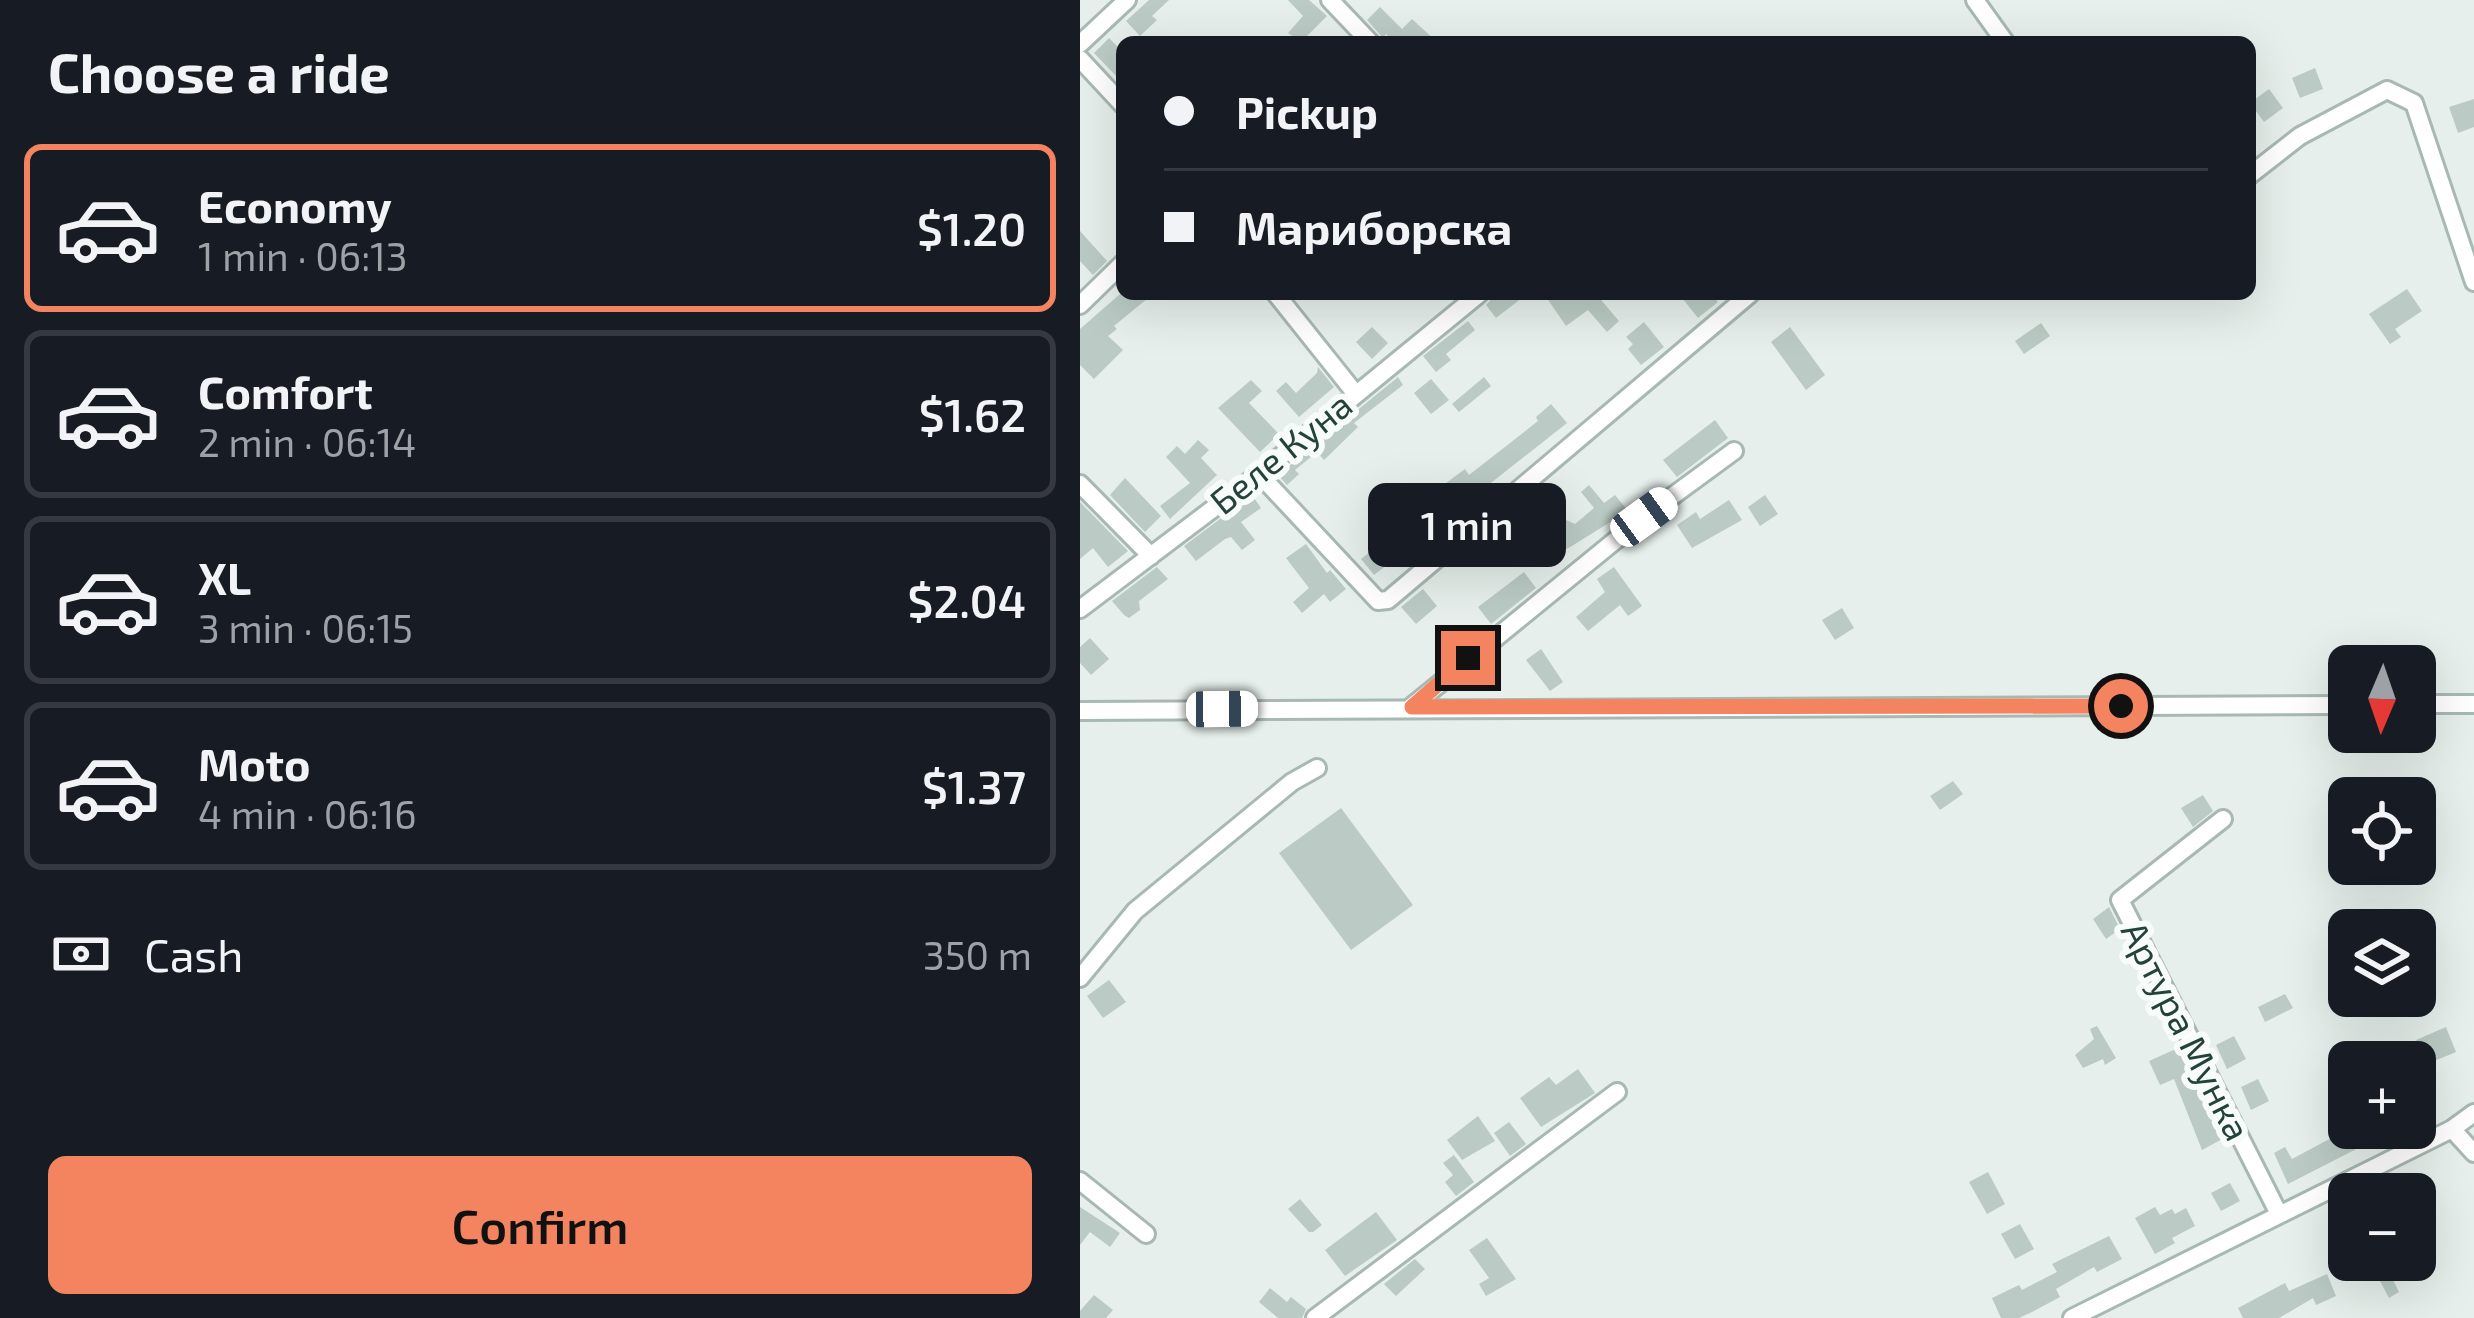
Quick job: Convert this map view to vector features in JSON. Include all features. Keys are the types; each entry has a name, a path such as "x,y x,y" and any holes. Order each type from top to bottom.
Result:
{"street":[{"path":"1080,44 1127,0"},
{"path":"1330,0 1364,36"},
{"path":"1976,0 2002,36"},
{"path":"1080,59 1116,98"},
{"path":"2256,170 2300,136 2387,90 2414,104 2474,282"},
{"path":"1080,305 1116,270"},
{"path":"1281,300 1355,394"},
{"name":"Беле Куна","path":"1080,609 1259,474 1472,300"},
{"path":"1259,474 1378,601 1388,600 1743,300"},
{"path":"1412,707 1608,546 1734,451"},
{"path":"1080,484 1151,556"},
{"path":"2436,704 2474,704"},
{"path":"1080,711 2328,705"},
{"path":"1083,966 1135,911 1292,782 1317,768"},
{"name":"Артура Мунка","path":"2223,819 2120,900 2279,1214"},
{"path":"1315,1318 1617,1092"},
{"path":"2072,1318 2452,1129 2474,1113"},
{"path":"2452,1129 2474,1153"},
{"path":"1080,1181 1146,1234"}],"building":[{"path":"1149,0 1169,0 1140,36 1126,21"},
{"path":"1288,0 1309,0 1327,16 1307,36 1288,33 1303,16"},
{"path":"1380,7 1402,29 1412,19 1430,36 1381,36 1367,20"},
{"path":"1109,38 1116,45 1116,76 1094,53"},
{"path":"2315,68 2323,89 2300,98 2292,78"},
{"path":"2269,89 2283,108 2264,122 2256,111 2256,99"},
{"path":"2474,99 2474,127 2458,133 2449,107"},
{"path":"1080,231 1107,261 1093,275 1080,261"},
{"path":"2407,289 2422,311 2395,329 2401,337 2390,344 2369,314"},
{"path":"1116,298 1146,300 1114,326 1117,329 1108,336 1123,350 1094,379 1080,365 1080,329"},
{"path":"1491,300 1519,300 1496,318 1486,305"},
{"path":"1548,300 1601,300 1619,321 1607,332 1588,310 1566,326"},
{"path":"1684,300 1716,300 1718,302 1698,318"},
{"path":"1468,321 1475,330 1446,354 1451,360 1436,372 1423,356"},
{"path":"1644,322 1664,347 1641,365 1628,349 1633,344 1626,337"},
{"path":"2041,323 2050,336 2024,354 2015,341"},
{"path":"1372,327 1388,343 1372,359 1356,342"},
{"path":"1790,327 1825,375 1806,390 1771,342"},
{"path":"1318,367 1334,387 1299,417 1276,391 1286,382 1296,393"},
{"path":"1398,377 1403,385 1354,423 1358,427 1324,460 1317,452 1295,470 1299,474 1287,485 1278,475"},
{"path":"1484,377 1491,386 1459,412 1452,404"},
{"path":"1431,379 1449,400 1431,414 1414,393"},
{"path":"1251,380 1262,391 1249,403 1279,434 1260,452 1218,408"},
{"path":"1551,404 1567,423 1430,531 1418,514 1447,492 1442,486 1465,469 1469,475 1538,421 1536,417"},
{"path":"1715,420 1728,438 1677,477 1663,460"},
{"path":"1198,440 1209,450 1201,458 1217,475 1170,519 1160,506 1190,483 1166,457 1177,446 1185,454"},
{"path":"1125,478 1161,516 1145,532 1110,495"},
{"path":"1589,485 1604,503 1615,495 1628,511 1567,549 1551,529 1564,519 1575,524 1594,508 1581,492"},
{"path":"1252,495 1261,508 1241,522 1255,540 1242,550 1231,537 1225,539 1196,561 1184,546"},
{"path":"1765,495 1778,514 1760,526 1748,507"},
{"path":"1729,500 1742,520 1692,548 1677,525 1696,512 1700,519"},
{"path":"1080,502 1128,551 1108,567 1093,548 1080,559"},
{"path":"1306,544 1346,589 1330,602 1324,594 1302,613 1293,602 1309,588 1286,558"},
{"path":"1376,547 1391,562 1374,575 1361,559"},
{"path":"1157,567 1168,579 1139,601 1140,610 1129,618 1124,615 1112,601"},
{"path":"1614,567 1642,606 1628,616 1620,605 1588,631 1576,617 1605,592 1597,579"},
{"path":"1524,572 1536,588 1491,624 1478,607"},
{"path":"1423,589 1437,606 1416,624 1401,607"},
{"path":"1842,608 1854,628 1835,640 1822,620"},
{"path":"1090,638 1109,659 1091,675 1080,663 1080,647"},
{"path":"1541,649 1563,682 1550,691 1526,660"},
{"path":"1953,781 1963,794 1940,810 1930,796"},
{"path":"2203,795 2213,811 2193,827 2181,808"},
{"path":"1341,808 1413,905 1351,950 1279,853"},
{"path":"2109,907 2120,929 2106,939 2093,919"},
{"path":"1109,980 1126,1002 1103,1018 1087,996"},
{"path":"2285,994 2293,1008 2265,1022 2258,1007"},
{"path":"2097,1026 2116,1058 2083,1068 2075,1055 2094,1039 2090,1029"},
{"path":"2446,1027 2456,1052 2436,1060 2436,1041 2416,1040"},
{"path":"2234,1036 2246,1059 2227,1069 2216,1045"},
{"path":"2178,1048 2226,1137 2202,1150 2174,1079 2160,1085 2149,1061"},
{"path":"1578,1069 1595,1093 1541,1127 1520,1098 1549,1077 1556,1085"},
{"path":"2258,1079 2269,1101 2251,1110 2241,1087"},
{"path":"1478,1116 1495,1141 1462,1160 1447,1140"},
{"path":"1509,1122 1526,1144 1510,1156 1494,1133"},
{"path":"2328,1140 2328,1149 2356,1149 2288,1184 2274,1153 2285,1147 2292,1159"},
{"path":"1454,1155 1474,1182 1456,1196 1445,1182 1453,1175 1443,1163"},
{"path":"1988,1172 2005,1204 1987,1214 1969,1182"},
{"path":"2230,1183 2240,1201 2221,1211 2211,1193"},
{"path":"1300,1199 1322,1225 1313,1232 1288,1209"},
{"path":"1080,1207 1120,1233 1110,1247 1090,1232 1080,1245"},
{"path":"2155,1207 2160,1215 2186,1208 2195,1226 2155,1254 2135,1218"},
{"path":"1376,1212 1397,1240 1345,1276 1325,1250"},
{"path":"2020,1224 2034,1249 2015,1259 2001,1234"},
{"path":"2109,1236 2122,1259 2097,1272 2094,1267 2056,1289 2060,1297 2032,1312 2001,1318 1992,1298 2019,1285 2022,1290 2057,1272 2052,1264"},
{"path":"1487,1238 1516,1279 1486,1296 1479,1284 1489,1278 1469,1250"},
{"path":"1415,1259 1425,1269 1396,1296 1384,1284"},
{"path":"2327,1274 2336,1296 2316,1305 2313,1298 2279,1318 2243,1318 2238,1308 2285,1283 2289,1291"},
{"path":"2380,1281 2394,1281 2399,1292 2389,1298"},
{"path":"1270,1288 1306,1309 1302,1318 1278,1318 1259,1302"},
{"path":"1094,1295 1113,1310 1106,1318 1080,1318 1080,1311"}],"route":[{"path":"1468,658 1412,707 2121,706"}]}
